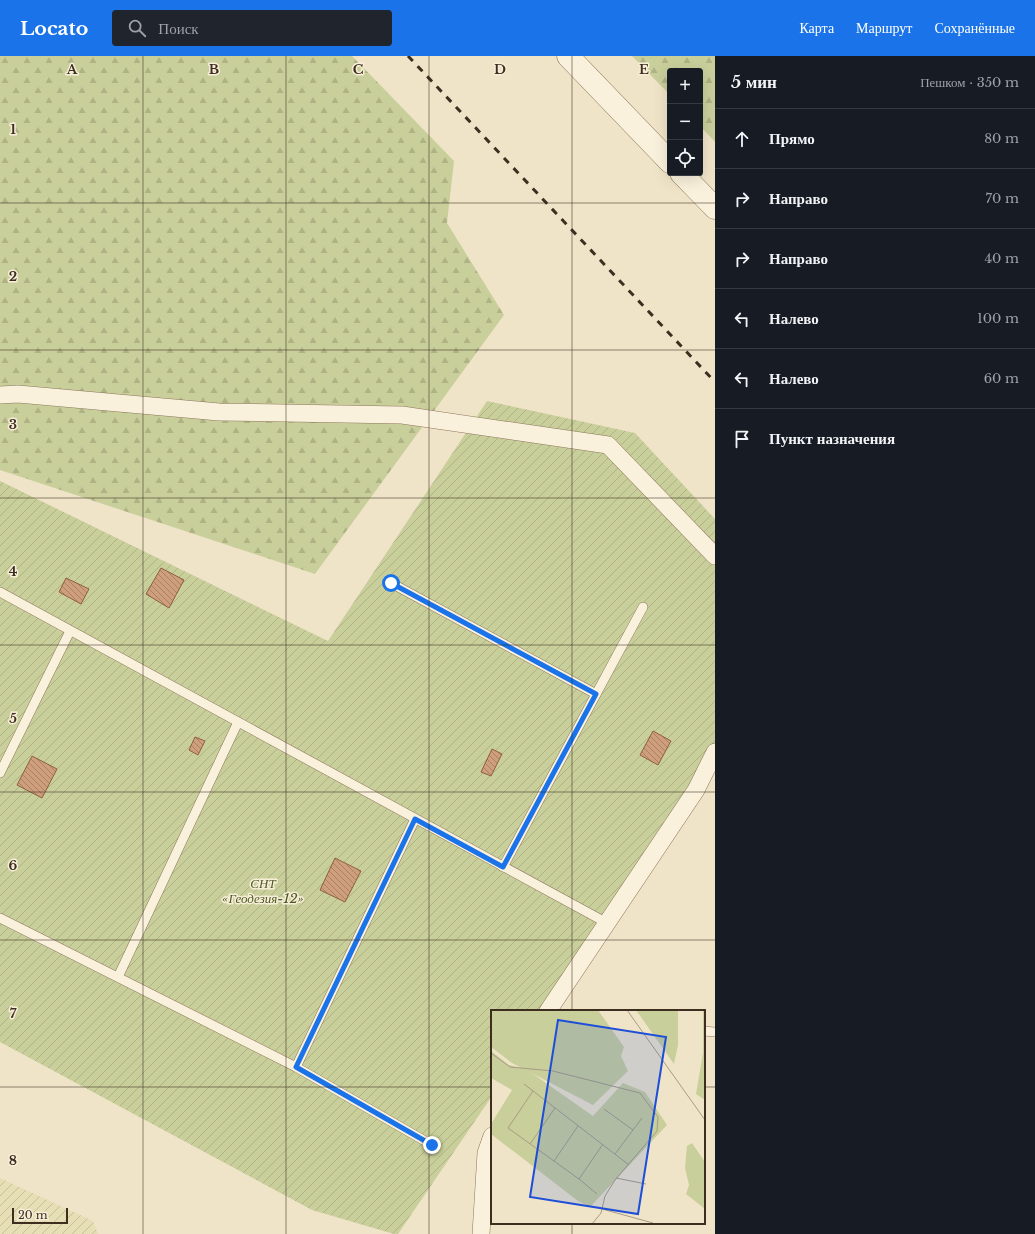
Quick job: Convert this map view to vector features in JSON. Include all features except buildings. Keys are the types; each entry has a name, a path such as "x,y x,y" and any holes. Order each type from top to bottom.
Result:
{"street":[{"path":"568,56 667,159"},
{"path":"684,176 715,208"},
{"path":"0,395 18,394 220,412 402,415 608,446 715,556"},
{"path":"549,1010 696,790 715,752"},
{"path":"481,1234 486,1152 491,1139"}],"lane":[{"path":"391,583 596,694"},
{"path":"0,592 607,924"},
{"path":"503,867 643,607"},
{"path":"0,773 70,631"},
{"path":"118,977 238,722"},
{"path":"296,1067 415,819"},
{"path":"0,918 296,1067 432,1145"},
{"path":"705,1031 715,1032"}],"shaded area":[{"path":"0,1178 93,1221 98,1234 0,1234"}],"green space":[{"path":"0,56 352,56 454,161 447,223 504,315 315,574 0,470"},
{"path":"632,56 715,56 715,142 703,129 703,68 667,68 667,92"},
{"name":"СНТ «Геодезия-12»","path":"487,401 635,433 715,519 715,771 551,1010 491,1010 491,1097 398,1234 312,1210 0,1042 0,481 328,641"}],"railway":[{"path":"408,56 715,382"}],"route":[{"path":"391,583 596,694 503,867 415,819 296,1067 432,1145"}]}
